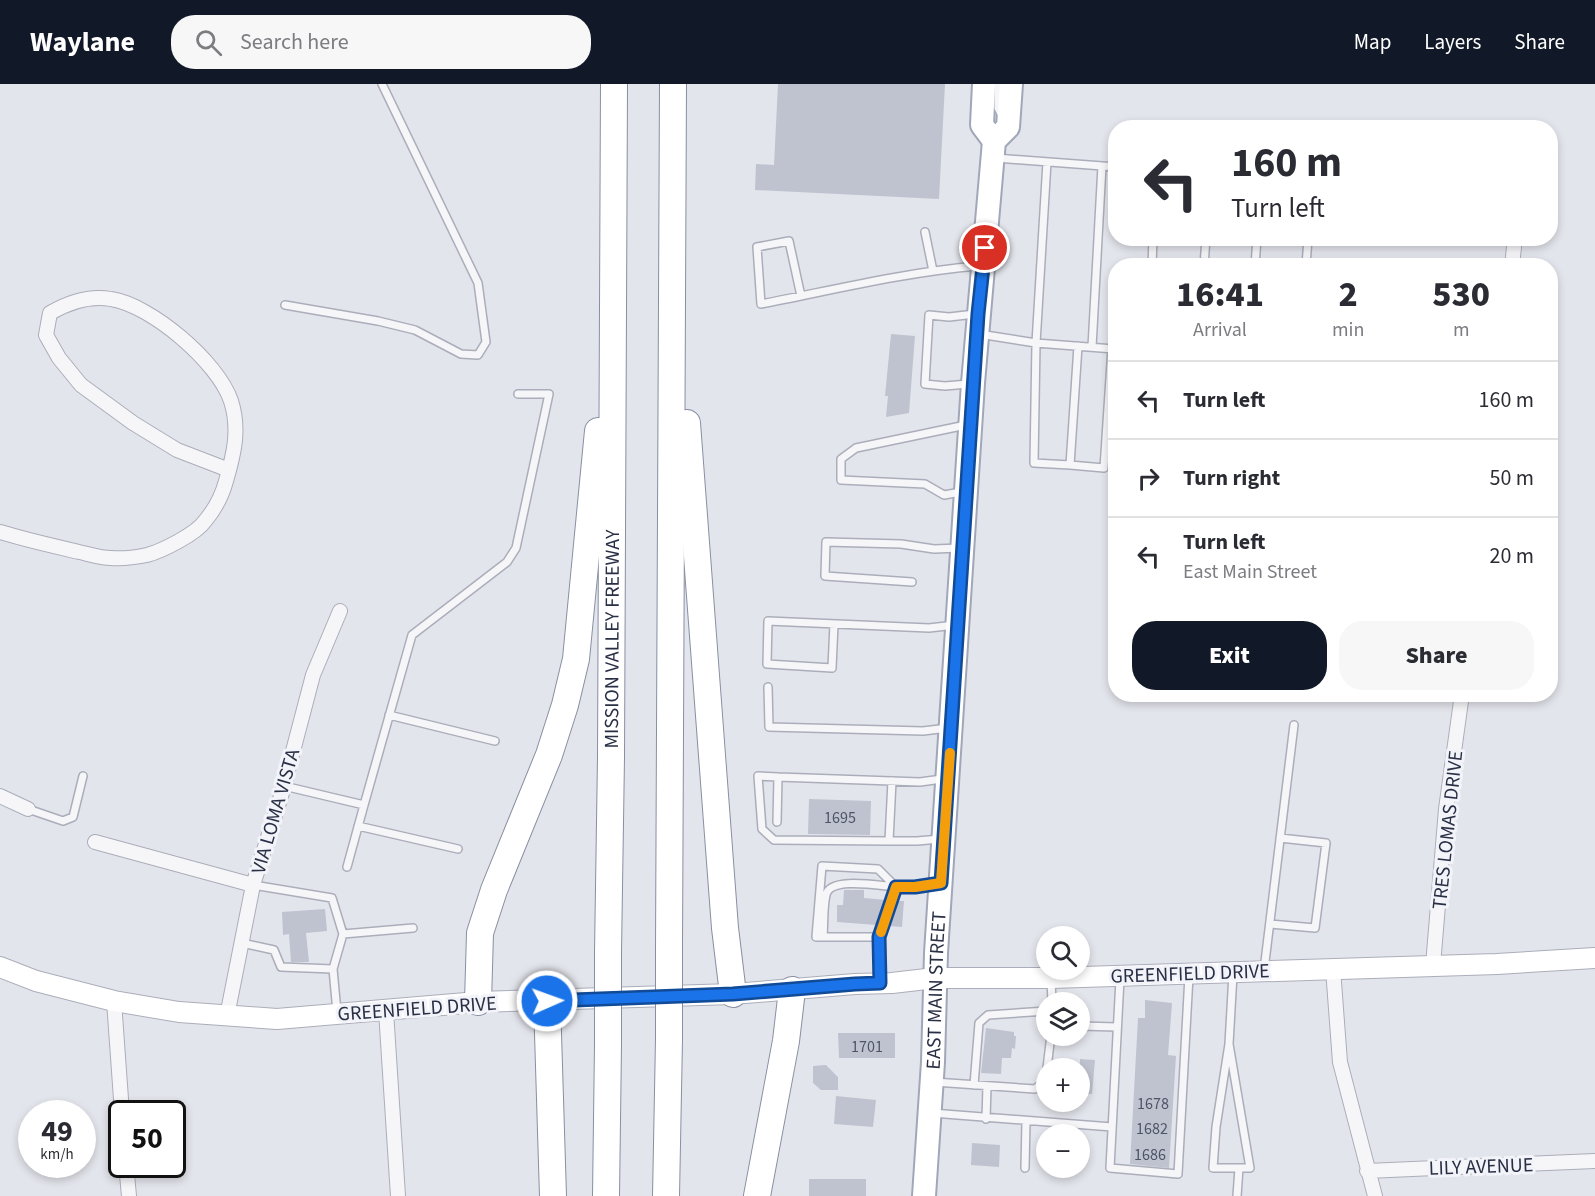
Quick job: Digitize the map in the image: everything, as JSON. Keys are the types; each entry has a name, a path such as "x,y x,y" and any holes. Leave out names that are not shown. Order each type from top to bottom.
{"highway":[{"name":"MISSION VALLEY FREEWAY","path":"606,1196 611,757 614,84"},
{"path":"666,1196 669,1039 673,84"},
{"path":"478,1002 480,933 494,890 549,755 565,705 576,659 598,423 613,218"},
{"path":"673,256 697,542 725,928 733,994"},
{"path":"756,1196 786,1041 792,990"},
{"path":"547,1001 553,1196"}],"main road":[{"name":"EAST MAIN STREET","path":"925,1196 935,978 973,383 993,149 982,125 984,84"},
{"path":"993,149 1008,127 1011,84"},
{"name":"GREENFIELD DRIVE","path":"1090,976 1595,958"},
{"name":"GREENFIELD DRIVE","path":"0,967 36,981 114,1002 179,1012 277,1019 478,1002 733,994 935,978 1036,978"}],"street":[{"path":"1513,258 1514,247"},
{"path":"0,532 26,540 110,558 147,555 177,541 204,523 222,496 234,457 236,436 235,415 231,401 217,375 193,346 140,309 119,300 86,298 61,306 50,313 46,334 59,358 81,385 133,423 177,450 229,470"},
{"name":"VIA LOMA VISTA","path":"227,1016 254,885 284,786 313,675 339,611"},
{"name":"TRES LOMAS DRIVE","path":"1433,965 1446,809 1461,702"},
{"path":"0,796 28,809"},
{"path":"94,843 254,885"},
{"path":"1334,969 1340,1062 1374,1196"},
{"path":"114,1002 121,1100"},
{"path":"386,1011 398,1196"},
{"name":"LILY AVENUE","path":"1367,1171 1595,1161"},
{"path":"127,1178 129,1196"}],"lane":[{"path":"285,305 378,321 415,330 461,354 478,355 486,342 478,283 382,84"},
{"path":"998,84 999,112 1008,122"},
{"path":"993,149 1047,162 1108,166"},
{"path":"1047,162 1036,343 1034,464 1104,468 1108,420"},
{"path":"1092,347 1102,166"},
{"path":"925,232 933,271"},
{"path":"801,296 789,241 758,247 761,304 933,271 984,265"},
{"path":"973,383 945,386 924,384 929,315 949,316 1036,343 1108,348"},
{"path":"1070,465 1078,346"},
{"path":"346,867 412,635 507,562 516,548 549,394 518,394"},
{"path":"967,491 944,495 925,484 841,480 841,459 856,448 971,424"},
{"path":"912,582 825,576 826,542 901,544 934,549 963,548"},
{"path":"834,624 832,668 767,664 768,621 929,628 958,625"},
{"path":"768,687 769,727 923,731 951,728"},
{"path":"390,715 495,741"},
{"path":"1264,970 1293,725"},
{"path":"28,809 68,821 73,817 82,776"},
{"path":"944,838 917,841 774,840 762,829 758,776 920,782 948,778"},
{"path":"777,822 778,777"},
{"path":"889,841 892,781"},
{"path":"284,786 364,805"},
{"path":"358,826 458,849"},
{"path":"1270,924 1315,928 1326,843 1280,838"},
{"path":"879,937 816,937 822,866 878,869 896,887"},
{"path":"823,937 826,893 831,886 841,883 915,887 941,883"},
{"path":"254,885 332,898 344,934 333,969 337,1014"},
{"path":"880,983 879,937 896,887"},
{"path":"344,934 413,928"},
{"path":"242,943 274,950 281,967 333,969"},
{"path":"1229,1044 1250,1168 1213,1168 1216,1127 1229,1044 1233,971"},
{"path":"1120,975 1110,1168 1178,1174 1189,973"},
{"path":"974,1085 979,1023 988,1015 1036,1012"},
{"path":"1090,1027 1117,1028"},
{"path":"932,1081 1036,1088"},
{"path":"986,1119 987,1086"},
{"path":"930,1113 1067,1124"},
{"path":"1025,1168 1026,1121"},
{"path":"1090,1126 1112,1127"},
{"path":"1237,1196 1239,1168"}],"building":[{"path":"778,84 945,84 939,199 755,190 756,164 774,165"},
{"path":"891,334 915,336 909,413 886,417 888,396 885,396"},
{"path":"809,799 871,801 870,835 808,834"},
{"path":"844,890 864,890 864,898 886,900 877,925 837,922 837,905 843,905"},
{"path":"897,901 904,901 902,927 889,926"},
{"path":"325,909 327,931 306,933 309,962 291,962 289,934 283,935 282,912"},
{"path":"1145,1000 1172,1003 1168,1055 1176,1056 1169,1168 1130,1164 1138,1018 1145,1018"},
{"path":"986,1028 1014,1032 1016,1036 1015,1049 1012,1048 1011,1058 1002,1058 1001,1074 981,1073"},
{"path":"838,1033 895,1033 895,1058 839,1058"},
{"path":"1090,1060 1095,1060 1092,1094 1090,1094"},
{"path":"826,1065 838,1077 838,1090 821,1090 813,1083 813,1066"},
{"path":"836,1096 876,1100 873,1127 834,1124"},
{"path":"972,1143 1000,1145 999,1167 971,1165"},
{"path":"809,1179 866,1179 866,1196 809,1196"}],"slow traffic":[{"path":"881,932 896,887 941,883 950,753"}],"route":[{"path":"547,1001 733,994 880,983 879,937 896,887 941,883 978,314 985,248"}]}
